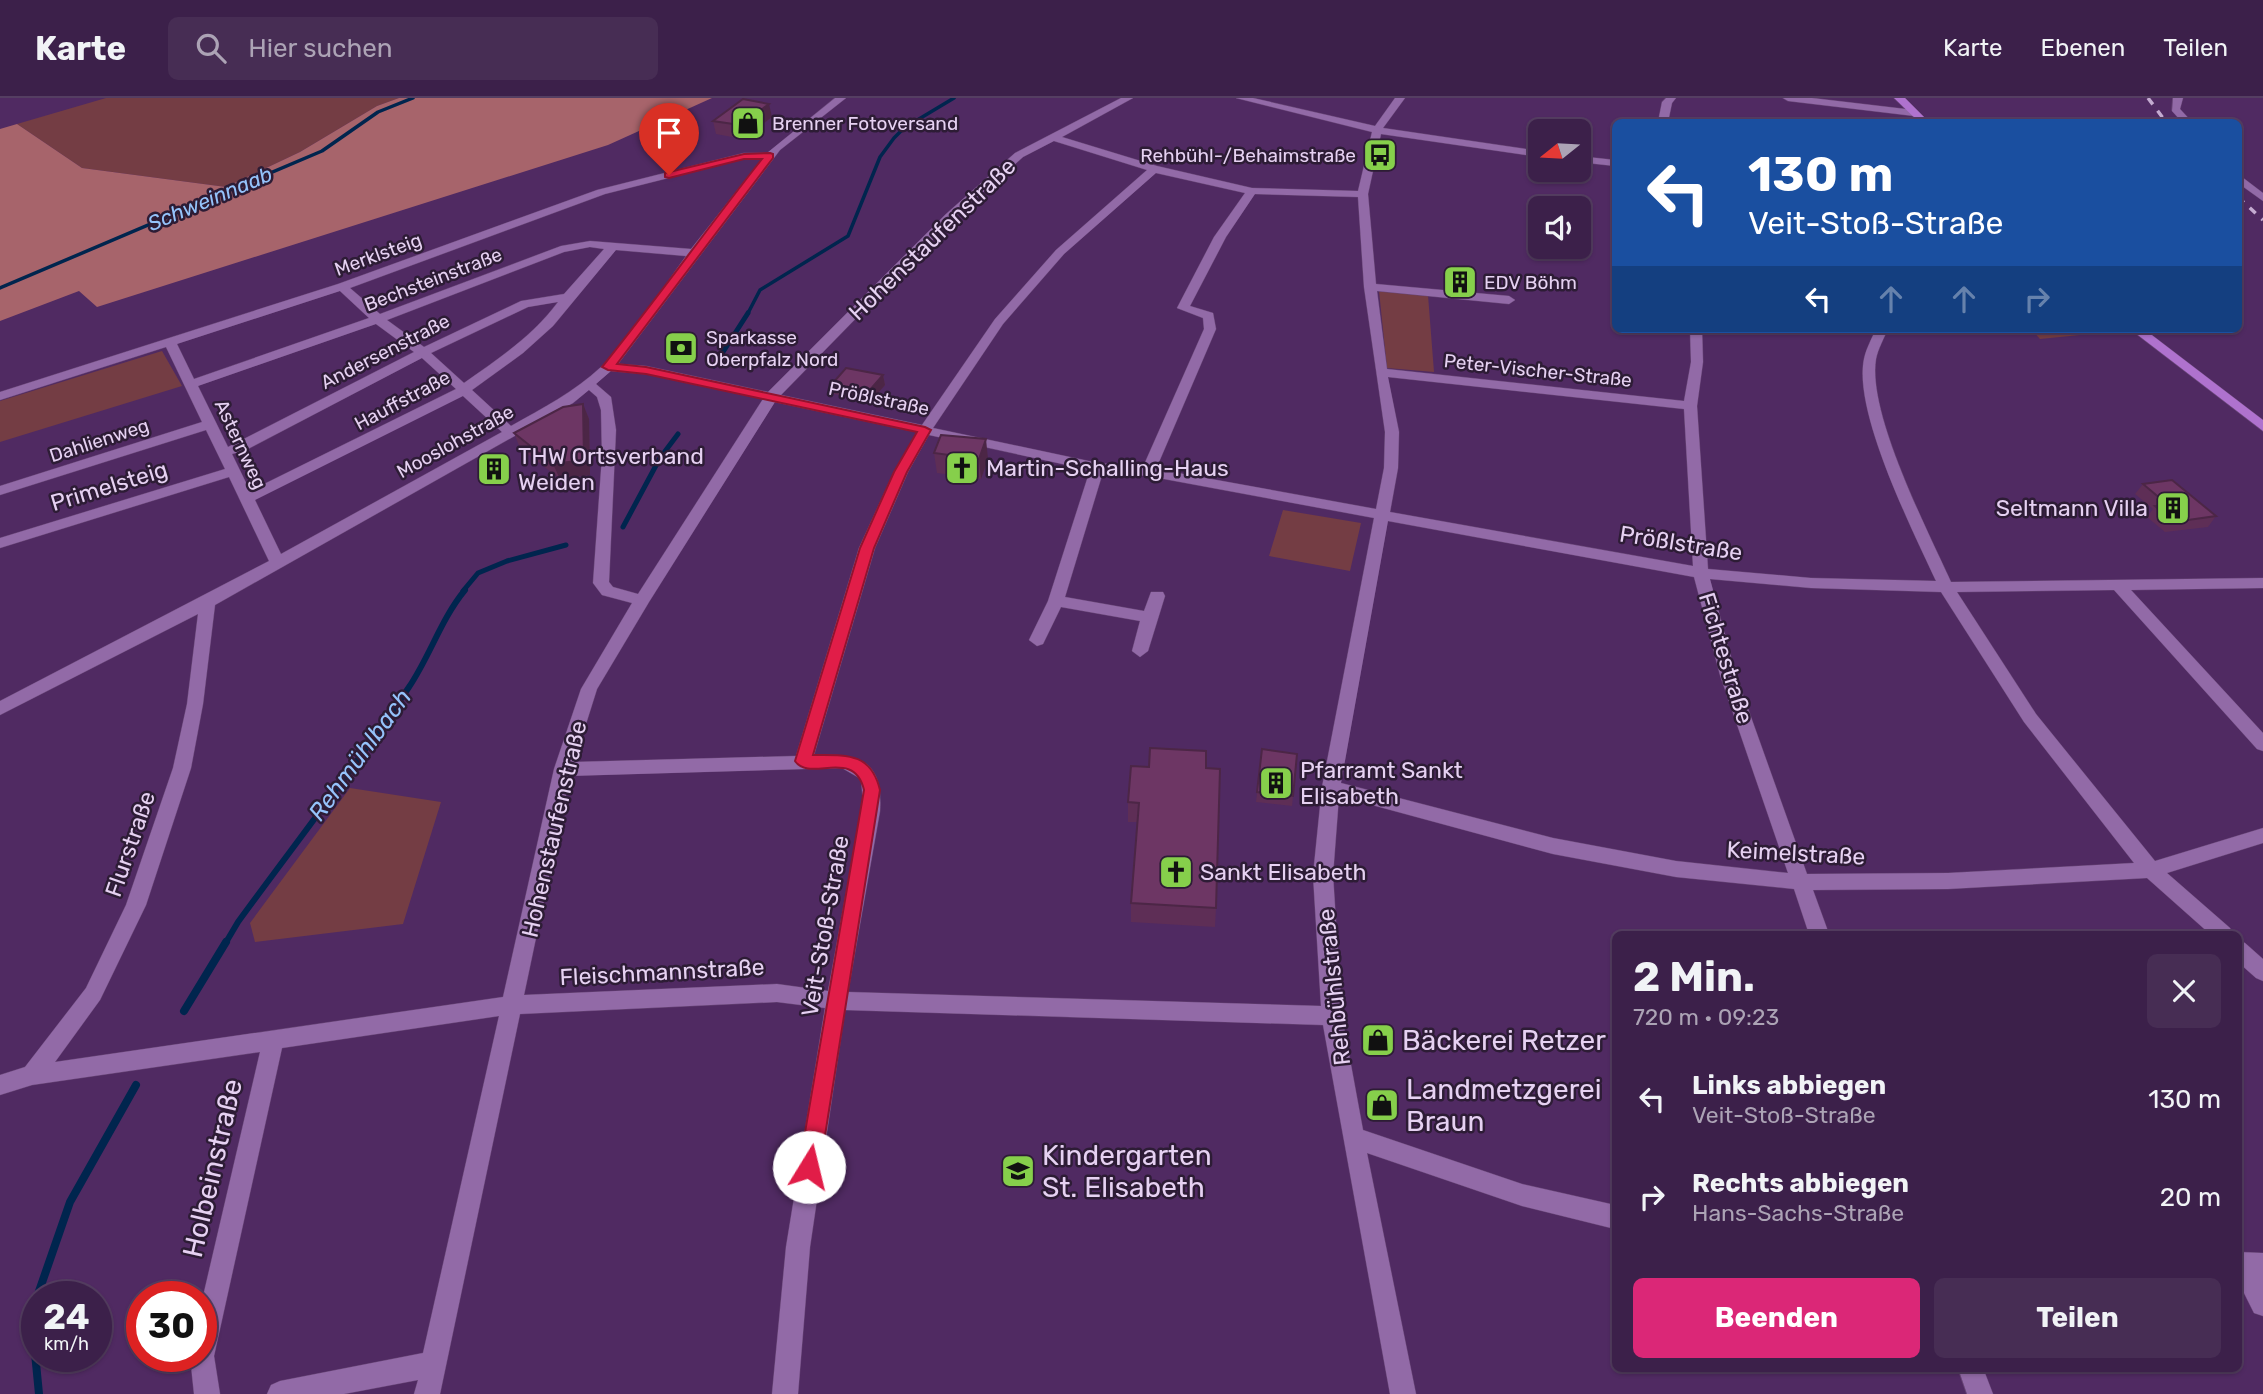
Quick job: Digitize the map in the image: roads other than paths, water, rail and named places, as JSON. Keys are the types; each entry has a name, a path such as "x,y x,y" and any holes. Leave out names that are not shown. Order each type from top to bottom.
{"main road":[{"path":"1899,98 1921,119"},
{"path":"2141,333 2263,427"}],"street":[{"name":"Mooslohstraße","path":"0,709 207,602 568,400 623,351 694,253 776,148 841,98"},
{"name":"Hohenstaufenstraße","path":"426,1394 563,769 589,689 642,600 772,396 950,216 1019,155 1128,98"},
{"path":"1241,98 1377,130 1528,152"},
{"name":"Rehbühlstraße","path":"1400,98 1377,130 1363,194 1370,288 1392,432 1391,468 1331,787 1323,875 1332,1016 1403,1394"},
{"path":"1664,119 1671,98"},
{"path":"1788,98 1829,109 1914,113"},
{"path":"2178,98 2175,109 2184,119"},
{"path":"1052,137 1154,169 1252,191 1363,194"},
{"name":"Merklsteig","path":"0,396 342,287 601,192 744,156 770,156"},
{"path":"1591,160 1612,163"},
{"path":"803,761 867,548 901,472 925,430 999,323 1060,252 1154,169"},
{"path":"2242,180 2263,198"},
{"path":"1148,472 1210,329 1209,316 1183,308 1220,237 1252,191"},
{"name":"Bechsteinstraße","path":"192,384 378,319 561,249 590,244 694,253"},
{"name":"Hauffstraße","path":"246,499 453,397 519,350 549,323 613,246"},
{"path":"342,287 378,319 423,352 510,432"},
{"path":"1370,288 1509,300"},
{"name":"Andersenstraße","path":"224,452 241,447 423,352 525,304 568,297"},
{"name":"Fichtestraße","path":"1696,333 1697,362 1690,407 1701,573 1728,674 1818,931"},
{"path":"1880,333 1870,359 1870,386 1881,430 1897,480 1946,587 2030,718 2151,870 2220,931"},
{"name":"Asternweg","path":"170,343 276,561"},
{"name":"Prößlstraße","path":"608,367 646,370 1098,467 1148,472 1701,573 1811,583 1946,587 2263,583"},
{"name":"Peter-Vischer-Straße","path":"1381,372 1690,407"},
{"path":"587,384 598,388 606,401 609,457 601,583 608,591 642,600"},
{"name":"Dahlienweg","path":"0,491 209,424"},
{"path":"1037,640 1056,601 1098,467"},
{"name":"Primelsteig","path":"0,544 231,472"},
{"path":"2119,586 2263,744"},
{"path":"1140,651 1157,596"},
{"path":"1056,601 1149,617"},
{"name":"Flurstraße","path":"32,1075 93,994 136,905 182,768 195,704 207,602"},
{"name":"Veit-Stoß-Straße","path":"563,769 842,761 857,765 869,776 872,790 809,1167 787,1349 785,1394"},
{"name":"Keimelstraße","path":"1331,787 1553,846 1676,869 1801,882 1948,881 2151,870 2232,847 2263,835"},
{"path":"2242,952 2263,972"},
{"name":"Fleischmannstraße","path":"0,1085 32,1075 513,1005 777,993 837,1001 1332,1016"},
{"name":"Holbeinstraße","path":"207,1394 202,1356 273,1039"},
{"path":"1353,1137 1522,1195 1612,1216"},
{"path":"2248,1264 2263,1304"},
{"path":"280,1394 433,1364"},
{"path":"1972,1372 1980,1394"}],"waterway":[{"name":"Schweinnaab","path":"0,288 322,151 378,112 413,98"},
{"name":"Rehmühlbach","path":"747,315 760,290 848,236 880,157 894,138 904,128 954,98"},
{"name":"Rehmühlbach","path":"714,366 748,313"},
{"name":"Rehmühlbach","path":"623,527 660,458 678,434"},
{"name":"Rehmühlbach","path":"463,591 478,573 507,561 566,545"},
{"name":"Rehmühlbach","path":"225,944 238,922 409,687 449,613 465,590"},
{"name":"Rehmühlbach","path":"184,1011 226,942"},
{"name":"Rehmühlbach","path":"39,1394 31,1312 70,1202 136,1085"}],"railway":[{"path":"2148,98 2164,119"},
{"path":"2242,201 2263,220"}],"place":[{"name":"Brenner Fotoversand","path":"748,123"},
{"name":"Rehbühl-/Behaimstraße","path":"1380,155"},
{"name":"EDV Böhm","path":"1460,282"},
{"name":"Sparkasse Oberpfalz Nord","path":"681,348"},
{"name":"Martin-Schalling-Haus","path":"962,468"},
{"name":"THW Ortsverband Weiden","path":"494,469"},
{"name":"Seltmann Villa","path":"2173,508"},
{"name":"Pfarramt Sankt Elisabeth","path":"1276,783"},
{"name":"Sankt Elisabeth","path":"1176,872"},
{"name":"Bäckerei Retzer","path":"1378,1040"},
{"name":"Landmetzgerei Braun","path":"1382,1105"},
{"name":"Kindergarten St. Elisabeth","path":"1018,1171"}]}
